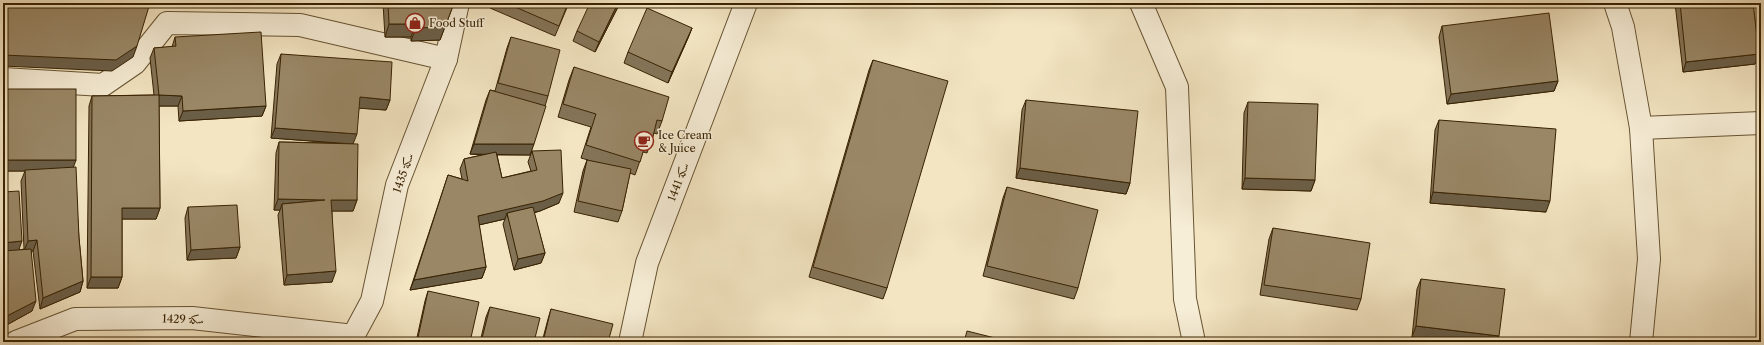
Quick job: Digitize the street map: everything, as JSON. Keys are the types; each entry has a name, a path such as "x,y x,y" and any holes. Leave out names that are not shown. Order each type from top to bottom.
{"street":[{"name":"سكة 1435","path":"352,339 372,301 397,185 446,59 458,3"},
{"name":"سكة 1441","path":"630,342 647,263 746,3"},
{"path":"1141,3 1177,87 1185,299 1194,342"},
{"path":"1615,3 1623,27 1642,128 1649,259 1642,342"},
{"path":"3,79 103,85 135,63 167,23 300,25 446,59"},
{"path":"1642,128 1761,123"},
{"name":"سكة 1429","path":"16,342 75,318 192,318 352,339"}],"building":[{"path":"3,3 53,3 53,5 66,3 150,3 137,46 116,60 3,55"},
{"name":"Food Stuff","path":"388,3 454,3 445,27 416,28 416,24 389,24"},
{"path":"506,3 568,3 559,26"},
{"path":"590,3 618,3 599,42 577,31"},
{"path":"1680,3 1753,3 1759,54 1686,62"},
{"path":"647,8 692,28 672,72 628,52"},
{"path":"1549,13 1558,81 1451,94 1442,26"},
{"path":"261,32 266,106 183,111 182,96 159,95 154,48 176,46 175,37"},
{"path":"511,37 560,50 548,96 498,83"},
{"path":"281,54 392,62 390,100 360,97 357,134 275,128"},
{"path":"873,60 948,81 887,288 813,267"},
{"path":"574,67 669,97 662,121 657,120 652,140 647,139 640,162 586,145 596,114 563,104"},
{"path":"3,89 76,89 76,160 3,160"},
{"path":"490,90 546,106 534,144 474,144"},
{"path":"159,95 160,208 122,208 122,277 91,277 92,96"},
{"path":"1026,100 1138,111 1130,183 1020,168"},
{"path":"1248,102 1318,104 1315,180 1245,178"},
{"path":"1439,120 1556,129 1550,201 1433,192"},
{"path":"279,142 358,144 357,200 331,200 336,271 287,275 282,204 325,200 278,199"},
{"path":"561,150 563,193 543,201 478,216 486,267 414,280 448,175 468,181 464,159 496,152 502,178 537,170 532,151"},
{"path":"587,160 631,169 622,211 578,201"},
{"path":"76,167 79,238 83,281 43,298 37,240 28,241 25,170"},
{"path":"1007,187 1098,210 1078,288 987,266"},
{"path":"19,191 22,241 3,243 3,192"},
{"path":"237,205 240,247 191,250 188,207"},
{"path":"533,207 545,253 518,259 507,213"},
{"path":"1273,228 1370,243 1361,299 1264,285"},
{"path":"31,249 36,301 3,318 3,251"},
{"path":"1421,279 1505,289 1499,336 1416,326"},
{"path":"428,291 479,302 470,342 417,342"},
{"path":"490,307 540,318 534,342 481,342"},
{"path":"551,309 613,324 608,342 543,342"},
{"path":"967,331 1011,342 964,342"},
{"path":"173,339 186,342 172,342"}],"place":[{"name":"Food Stuff","path":"415,23"},
{"name":"Ice Cream & Juice","path":"644,141"}]}
